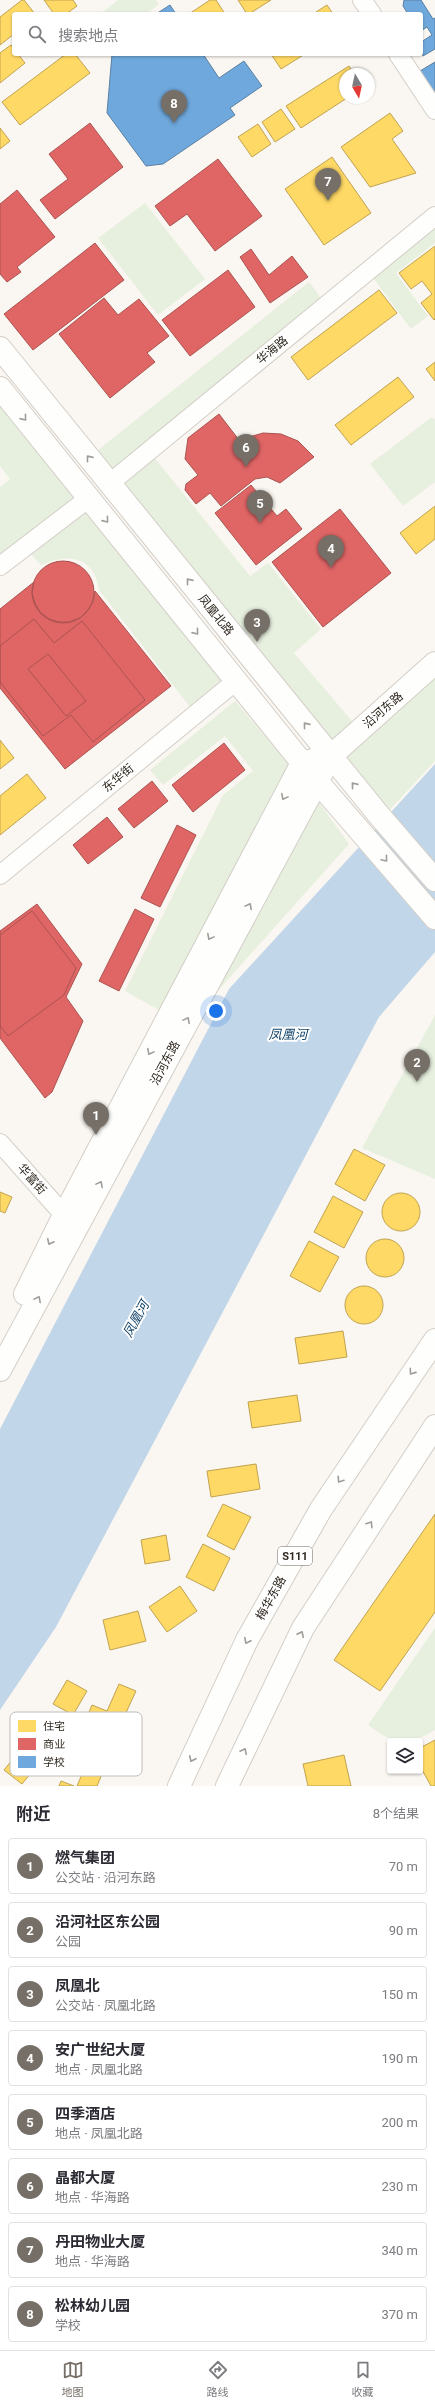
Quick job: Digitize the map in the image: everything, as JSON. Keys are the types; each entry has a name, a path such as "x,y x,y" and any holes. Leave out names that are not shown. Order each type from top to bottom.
{"main road":[{"name":"凤凰北路","path":"0,348 330,756 435,880"},
{"path":"0,388 302,763 435,918"},
{"name":"沿河东路","path":"0,1370 330,756 435,664"},
{"name":"沿河东路","path":"0,1344 64,1215 302,763 330,756"},
{"name":"梅华东路","path":"179,1786 248,1640 321,1509 435,1340"},
{"path":"227,1786 303,1628 435,1426"}],"street":[{"path":"362,0 371,12"},
{"path":"399,56 435,110"},
{"name":"华海路","path":"110,483 435,216"},
{"path":"0,566 89,498"},
{"name":"东华街","path":"0,875 236,681"},
{"name":"华富街","path":"0,1143 64,1215"}],"green space":[{"path":"118,0 156,0 159,4 149,12 103,12"},
{"path":"145,203 205,279 158,315 98,238"},
{"path":"435,223 435,243 396,273 428,316 411,329 371,275"},
{"path":"309,282 324,302 110,477 93,454"},
{"path":"0,398 81,498 0,560 0,487 10,479 0,466"},
{"path":"432,417 435,420 435,482 403,506 370,464"},
{"path":"153,456 250,576 268,563 321,629 294,653 357,727 330,749 115,485"},
{"path":"85,512 222,680 190,707 99,590 92,570 86,564 78,560 61,559 41,565 31,554"},
{"path":"435,677 435,761 384,816 335,756"},
{"path":"235,701 298,776 161,1011 125,991 223,795 253,771 225,736 163,785 150,770"},
{"path":"310,790 349,844 215,994"},
{"path":"435,1015 435,1179 362,1148"},
{"path":"435,1628 435,1730 420,1738 388,1738 368,1725"}],"water":[{"name":"凤凰河","path":"435,764 435,952 379,1017 56,1627 0,1710 0,1429 229,989"}],"building: 住宅":[{"path":"22,0 24,0 33,12 12,12 12,36 0,45 0,17"},
{"path":"44,0 73,0 77,6 69,12 53,12"},
{"path":"210,0 216,0 224,12 192,12"},
{"path":"238,0 271,0 252,12 246,12"},
{"path":"327,5 332,12 316,12"},
{"path":"11,45 12,56 20,56 25,63 0,83 0,53"},
{"path":"63,56 77,56 90,73 20,125 2,102"},
{"path":"272,56 302,56 281,69"},
{"path":"339,72 339,103 301,128 286,106"},
{"path":"281,109 295,129 275,142 262,122"},
{"path":"390,113 403,131 392,139 416,173 370,187 341,147"},
{"path":"258,124 271,144 252,157 238,137"},
{"path":"0,128 10,141 0,149"},
{"path":"332,157 371,213 324,245 285,189"},
{"path":"435,246 434,320 421,303 432,294 422,281 411,289 399,273"},
{"path":"379,290 397,313 308,380 291,357"},
{"path":"435,362 435,381 426,369"},
{"path":"398,377 414,397 351,445 335,425"},
{"path":"435,506 435,539 416,554 400,533"},
{"path":"0,740 14,758 0,769"},
{"path":"27,774 46,798 0,835 0,796"},
{"path":"354,1149 385,1165 365,1201 335,1184"},
{"path":"0,1192 12,1197 5,1213 0,1211"},
{"path":"397,1193 405,1193 415,1198 419,1205 419,1219 415,1226 405,1231 397,1231 387,1226 385,1223 382,1216 382,1208 387,1198 390,1196"},
{"path":"333,1196 363,1212 344,1248 314,1232"},
{"path":"381,1239 389,1239 399,1244 403,1251 403,1265 399,1272 389,1277 381,1277 371,1272 369,1269 366,1262 366,1254 371,1244 374,1242"},
{"path":"309,1241 339,1257 320,1292 290,1276"},
{"path":"360,1286 368,1286 378,1291 382,1298 382,1312 378,1319 368,1324 360,1324 350,1319 348,1316 345,1309 345,1301 350,1291 353,1289"},
{"path":"343,1331 347,1357 299,1364 295,1338"},
{"path":"297,1395 301,1421 252,1428 248,1402"},
{"path":"256,1464 260,1489 211,1497 207,1471"},
{"path":"223,1504 251,1517 234,1550 207,1536"},
{"path":"435,1514 435,1612 380,1691 334,1660"},
{"path":"166,1535 170,1560 145,1564 141,1540"},
{"path":"203,1544 230,1558 214,1591 186,1577"},
{"path":"180,1586 197,1611 167,1632 149,1607"},
{"path":"138,1611 146,1641 110,1650 103,1620"},
{"path":"67,1680 87,1691 75,1712 68,1712 53,1704"},
{"path":"119,1684 136,1691 126,1712 89,1712 92,1705 107,1711"},
{"path":"435,1740 435,1786 431,1786 423,1771 423,1746"},
{"path":"344,1755 351,1786 308,1786 303,1764"},
{"path":"10,1763 10,1775 4,1770"},
{"path":"12,1776 29,1776 22,1784"},
{"path":"81,1776 101,1776 97,1786 77,1786"},
{"path":"61,1781 74,1786 59,1786"}],"building: 商业":[{"path":"90,123 123,167 55,219 40,200 68,179 49,154"},
{"path":"218,159 262,216 215,251 187,214 170,226 155,206"},
{"path":"17,190 55,237 17,267 21,272 7,282 0,274 0,204"},
{"path":"95,243 124,280 33,350 4,314"},
{"path":"251,249 269,275 292,256 308,277 270,303 240,257"},
{"path":"228,270 255,307 190,356 162,320"},
{"path":"104,298 118,315 139,299 169,336 147,353 155,362 110,398 59,334"},
{"path":"219,414 239,440 263,433 281,434 298,441 314,457 280,483 267,477 255,479 221,506 210,493 196,504 185,490 186,484 198,475 185,459 188,438"},
{"path":"251,485 277,516 286,509 302,529 256,565 215,513"},
{"path":"340,509 391,573 323,627 272,562"},
{"path":"63,561 80,566 85,570 89,575 94,592 89,609 85,614 80,618 63,623 46,618 41,614 37,609 32,592 37,575 41,570 46,566"},
{"path":"34,582 32,593 40,612 49,619 59,622 69,622 80,618 93,602 95,591 171,686 65,769 0,688 0,609"},
{"path":"34,619 54,643 82,621 145,700 93,742 71,715 43,736 0,682 0,646"},
{"path":"48,654 86,701 66,716 28,669"},
{"path":"224,743 245,770 193,812 172,785"},
{"path":"152,781 168,801 134,828 118,809"},
{"path":"107,817 123,837 88,864 73,845"},
{"path":"177,825 196,835 160,907 141,898"},
{"path":"37,904 82,964 66,997 83,1021 52,1092 45,1098 0,1038 0,931"},
{"path":"135,909 154,919 119,991 99,981"},
{"path":"32,911 76,968 64,995 8,1036 0,1026 0,935"}],"building: 学校":[{"path":"404,0 421,0 433,19 435,18 435,49 423,56 423,41 432,35 427,27 423,30 423,12 407,12 403,6"},
{"path":"170,5 175,12 159,12"},
{"path":"112,56 204,56 219,78 244,61 262,86 230,108 235,115 163,164 146,166 107,113"},
{"path":"435,62 435,94 420,71"}],"place":[{"name":"松林幼儿园","path":"174,123"},
{"name":"丹田物业大厦","path":"328,201"},
{"name":"晶都大厦","path":"246,467"},
{"name":"四季酒店","path":"260,523"},
{"name":"安广世纪大厦","path":"331,568"},
{"name":"凤凰北","path":"257,642"},
{"name":"沿河社区东公园","path":"417,1082"},
{"name":"燃气集团","path":"96,1135"}]}
